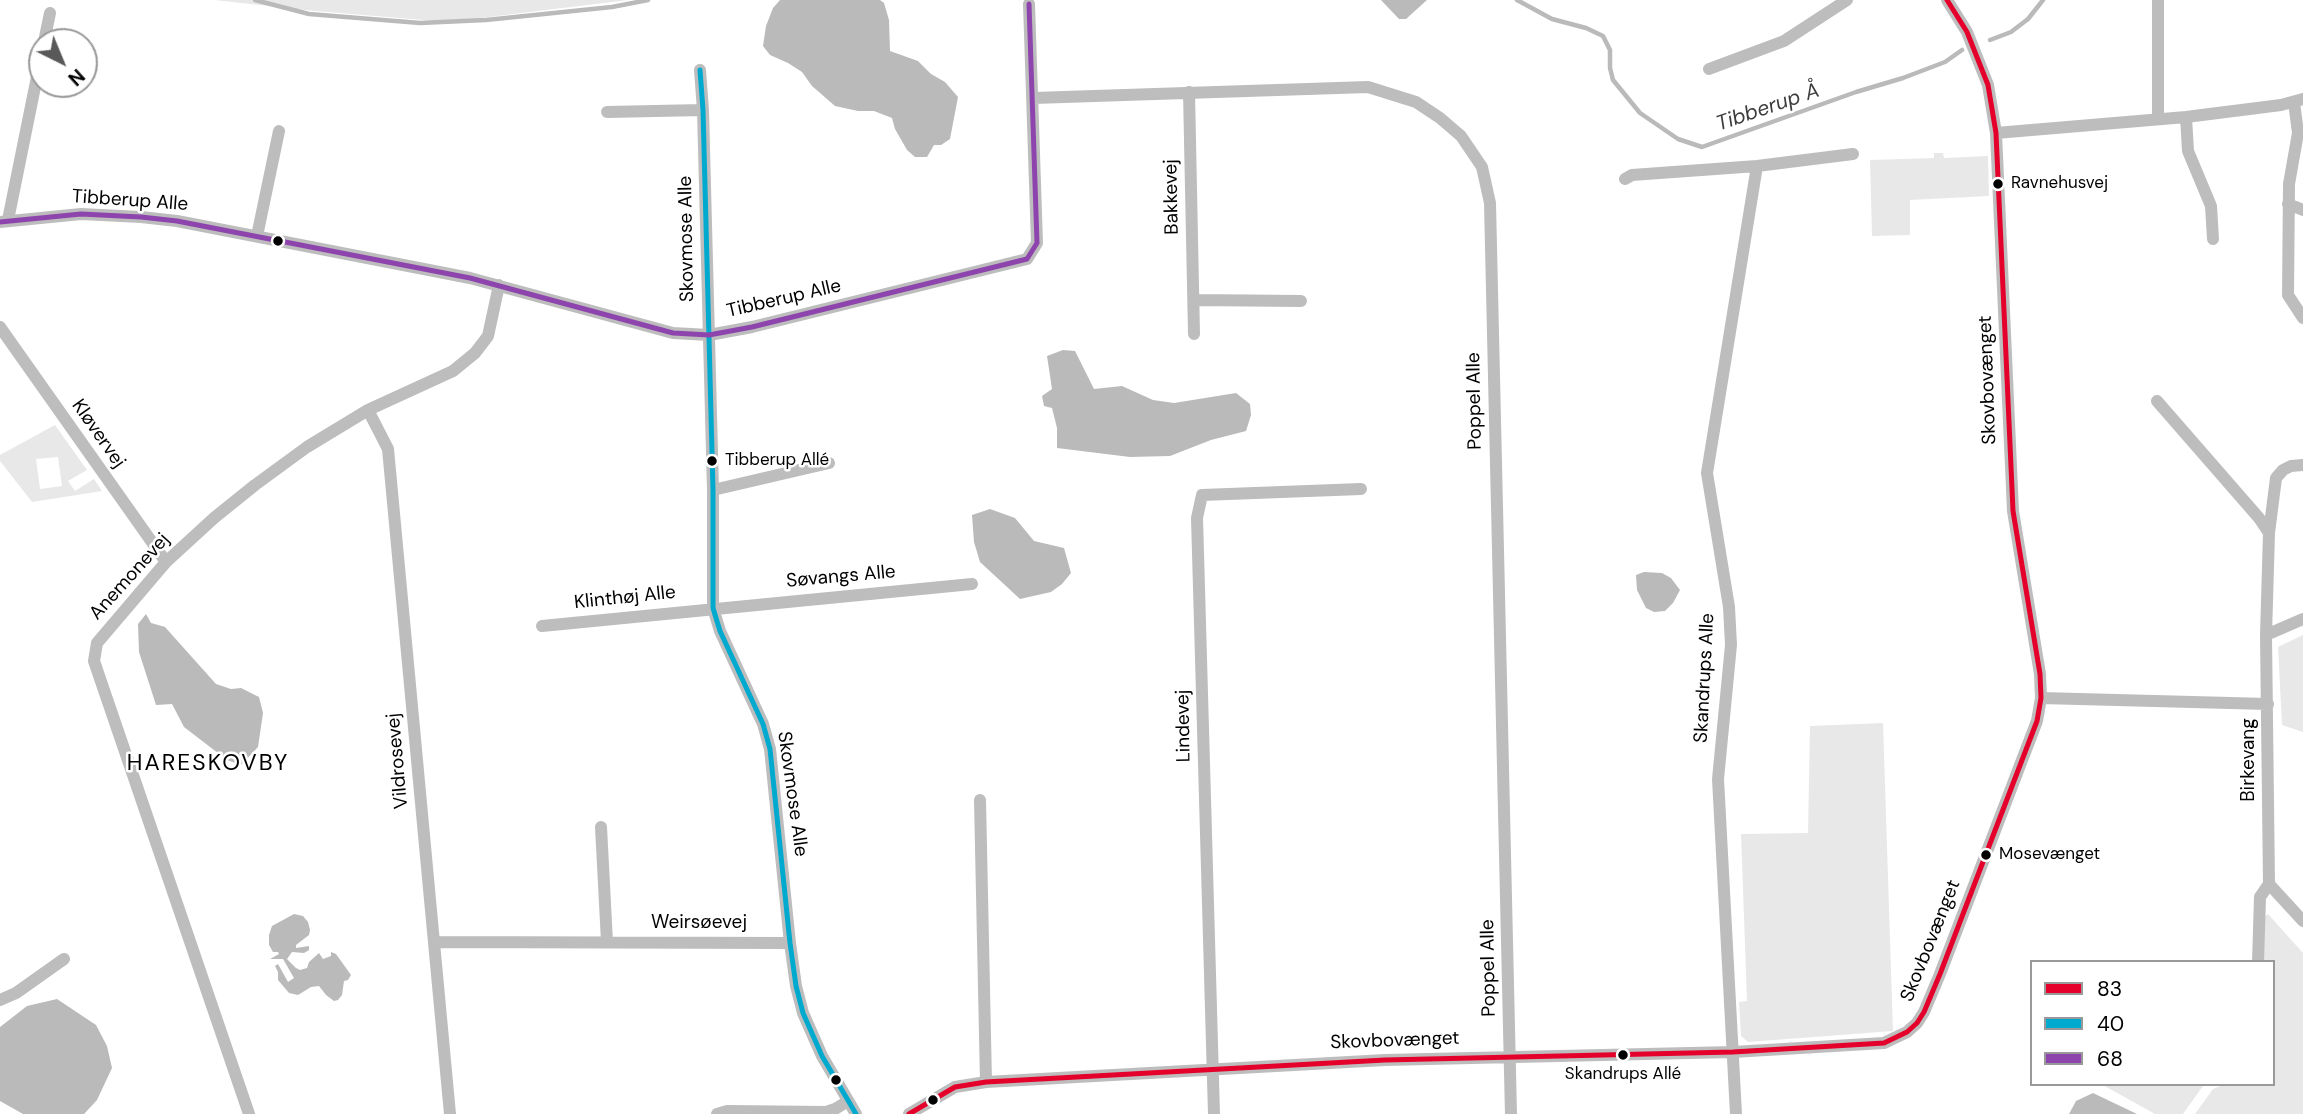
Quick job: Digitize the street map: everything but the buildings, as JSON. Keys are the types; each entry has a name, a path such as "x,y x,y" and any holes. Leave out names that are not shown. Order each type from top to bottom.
{"street":[{"path":"1709,69 1784,41 1847,0"},
{"name":"Skovbovænget","path":"909,1114 955,1087 986,1082 1385,1060 1733,1052 1884,1042 1896,1038 1917,1023 1940,974 2037,721 2041,698 2040,674 2013,511 1996,133 1988,85 1967,32 1947,0"},
{"path":"2158,0 2158,119"},
{"name":"Tibberup Alle","path":"4,221 81,214 141,217 196,224 499,285 673,333 709,335 773,322 1027,258 1037,243 1029,4"},
{"path":"47,28 50,13"},
{"name":"Skovmose Alle","path":"700,70 713,490 713,608 720,631 763,724 770,749 790,943 803,1013 822,1056 856,1114"},
{"name":"Poppel Alle","path":"1034,98 1368,87 1416,102 1440,118 1461,136 1482,167 1490,203 1511,1114"},
{"name":"Bakkevej","path":"1189,92 1194,334"},
{"path":"4,221 32,98"},
{"path":"1996,133 2186,117 2299,101 2301,134 2288,184 2288,295 2303,318"},
{"path":"607,112 703,110"},
{"path":"2186,117 2188,151 2211,206 2213,239"},
{"path":"257,236 279,131"},
{"path":"1625,179 1632,175 1757,166 1853,154"},
{"name":"Skandrups Alle","path":"1736,1114 1718,779 1731,645 1730,607 1707,473 1757,166"},
{"path":"2288,204 2303,210"},
{"name":"Anemonevej","path":"249,1114 93,661 97,643 166,562 214,518 281,465 368,410 453,370 475,353 488,336 499,285"},
{"path":"1194,300 1301,302"},
{"name":"Kløvervej","path":"0,327 166,562"},
{"path":"2157,401 2259,518 2269,534"},
{"name":"Vildrosevej","path":"368,410 388,449 450,1114"},
{"path":"713,490 829,463"},
{"name":"Birkevang","path":"2258,960 2260,897 2269,884 2266,635 2269,534 2276,478 2291,466 2303,465"},
{"name":"Lindevej","path":"1213,1114 1198,518 1202,495 1361,489"},
{"name":"Søvangs Alle","path":"713,608 972,584"},
{"name":"Klinthøj Alle","path":"542,626 713,608"},
{"path":"2266,635 2303,618"},
{"path":"2041,698 2268,704"},
{"path":"980,800 986,1082"},
{"path":"601,828 607,942"},
{"path":"2269,884 2303,921"},
{"name":"Weirsøevej","path":"434,942 790,943"},
{"path":"0,1000 16,993 64,959"},
{"path":"717,1114 727,1111 826,1112 848,1101"}],"shaded area":[{"path":"214,0 628,0 448,22"},
{"path":"780,0 880,0 884,3 889,20 890,51 918,61 931,74 945,82 958,97 950,139 941,145 934,145 927,157 915,157 907,150 892,118 874,111 835,106 812,86 802,72 770,55 763,46 766,26 773,8"},
{"path":"1381,0 1427,0 1406,19 1399,19"},
{"path":"1934,153 1943,153 1944,158 1988,156 1989,196 1910,200 1910,235 1872,236 1870,160 1934,158"},
{"path":"1063,350 1075,351 1094,389 1122,386 1153,400 1174,403 1236,393 1250,404 1251,415 1246,431 1211,440 1170,456 1130,457 1057,448 1057,428 1052,408 1044,406 1042,396 1052,389 1047,356"},
{"path":"55,425 87,470 68,481 75,491 94,479 102,491 32,502 0,461 0,455","holes":["58,457 62,486 40,489 36,459"]},
{"path":"990,509 1015,518 1034,541 1064,548 1071,573 1062,584 1051,592 1020,599 980,562 974,542 972,515"},
{"path":"1644,572 1662,573 1671,578 1680,590 1665,611 1654,612 1646,608 1637,590 1636,575"},
{"path":"146,614 151,623 165,627 216,684 231,689 241,688 259,697 263,713 258,747 241,765 227,760 184,727 172,704 156,705 139,652 138,624"},
{"path":"2303,635 2303,732 2282,725 2278,647"},
{"path":"1883,723 1893,1031 1748,1042 1741,1036 1739,1002 1747,1001 1741,834 1808,833 1810,726"},
{"path":"294,914 303,916 310,930 309,935 296,945 296,948 309,946 309,950 304,953 292,952 287,959 300,970 307,968 309,962 319,953 323,959 331,956 331,952 336,954 351,975 344,981 342,995 338,1000 334,1001 319,986 311,987 298,995 289,993 278,980 275,966 278,964 288,982 294,978 283,959 270,959 279,954 273,952 269,945 269,935 272,926"},
{"path":"2268,914 2303,953 2303,1114 2195,1114 2213,1089 2220,1086 2275,1086 2275,960 2264,960 2264,917"},
{"path":"57,999 96,1025 107,1046 112,1068 97,1100 84,1114 23,1114 0,1101 0,1027 27,1006"},
{"path":"2105,1086 2203,1086 2183,1114 2155,1114"},
{"path":"2093,1093 2137,1114 2069,1114 2076,1101"}],"waterway":[{"name":"Tibberup Å","path":"255,0 309,14 420,23 486,20 612,7 648,0"},
{"name":"Tibberup Å","path":"1517,0 1552,19 1586,28 1603,36 1610,50 1613,80 1640,113 1678,139 1702,147 1903,78 1945,62 1962,50"},
{"name":"Tibberup Å","path":"1990,40 2011,32 2028,19 2043,0"}],"transit line":[{"name":"83","path":"909,1114 955,1087 986,1082 1385,1060 1733,1052 1884,1043 1907,1032 1917,1023 1940,974 2037,721 2041,698 2040,674 2013,511 1996,133 1988,85 1967,32 1947,0"},
{"name":"68","path":"0,222 81,214 177,221 470,278 673,333 709,335 752,327 1027,259 1037,243 1029,4"},
{"name":"40","path":"700,70 713,490 713,608 720,631 763,724 770,749 790,943 803,1013 822,1056 856,1114"}],"place":[{"name":"Ravnehusvej","path":"1998,184"},
{"name":"Tibberup Allé","path":"712,461"},
{"name":"Mosevænget","path":"1986,855"},
{"name":"Skandrups Allé","path":"1623,1055"}],"district":[{"name":"HARESKOVBY","path":"208,764"}]}
